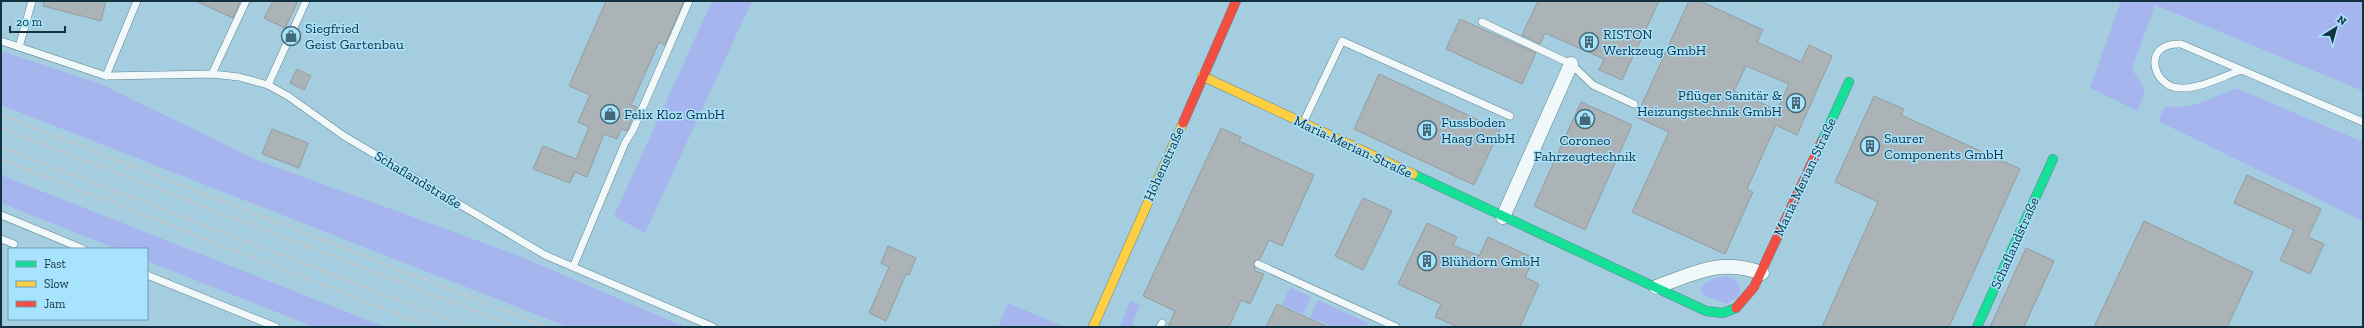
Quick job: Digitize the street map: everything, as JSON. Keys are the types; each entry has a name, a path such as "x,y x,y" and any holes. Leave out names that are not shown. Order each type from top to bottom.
{"street":[{"name":"Höhenstraße","path":"1095,325 1202,76 1236,1"},
{"path":"1503,217 1571,64"},
{"name":"Maria-Merian-Straße","path":"1202,76 1706,311 1723,315 1735,310 1744,303 1762,273 1849,82"},
{"name":"Schaflandstraße","path":"1978,327 2053,159"},
{"path":"1656,287 1720,266 1746,268 1762,273"}],"lane":[{"path":"19,47 32,1"},
{"path":"106,76 137,1"},
{"path":"212,74 246,1"},
{"path":"268,85 306,1"},
{"path":"573,267 625,143 634,130 689,1"},
{"path":"1482,22 1571,64 1593,85 1634,104"},
{"name":"Schaflandstraße","path":"1,41 106,76 212,74 239,77 268,85 288,96 344,136 545,254 714,327"},
{"path":"1303,124 1342,41 1510,116"},
{"path":"2242,70 2200,84 2178,88 2168,84 2160,76 2154,59 2157,52 2163,46 2171,43 2181,44 2242,70 2363,122"},
{"path":"1,215 81,248"},
{"path":"1,239 14,244"},
{"path":"1258,264 1396,327"},
{"path":"148,275 276,327"}],"path":[{"path":"971,1 1084,50 1118,72 1189,107"},
{"path":"1742,1 2363,319"},
{"path":"2053,159 2118,1"}],"shaded area":[{"path":"712,1 752,1 645,233 614,216"},
{"path":"2121,1 2363,1 2363,91 2155,5 2132,69 2145,90 2138,111 2090,88"},
{"path":"1,51 101,84 257,160 517,255 685,327 568,327 1,105"},
{"path":"2236,88 2363,142 2363,221 2158,121 2165,106 2183,107 2192,105"},
{"path":"1,175 385,327 314,327 148,261 148,248 114,248 1,203"},
{"path":"1727,276 1734,279 1738,283 1740,289 1739,296 1726,304 1702,294 1701,288 1704,284 1715,278"},
{"path":"1290,287 1311,297 1303,314 1282,305"},
{"path":"1318,300 1368,323 1366,327 1333,327 1310,317"},
{"path":"1130,301 1140,305 1131,327 1120,327"},
{"path":"1008,303 1060,325 1060,327 998,327"}],"building":[{"path":"44,1 106,1 101,21 43,6"},
{"path":"196,1 240,1 233,18"},
{"path":"273,1 298,1 285,28 264,18"},
{"path":"606,1 684,1 665,45 659,42 631,105 637,107 627,131 621,129 617,139 604,134 587,177 575,172 570,183 533,169 543,146 576,159 589,127 578,122 590,95 569,86"},
{"name":"RISTON Werkzeug GmbH","path":"1538,1 1659,1 1622,80 1599,70 1604,59 1545,33 1540,44 1522,35"},
{"path":"1689,1 1700,1 1763,30 1757,42 1801,62 1809,45 1832,56 1797,135 1776,125 1747,189 1753,192 1725,254 1632,212 1669,132 1636,117","holes":["1746,66 1789,84 1777,110 1734,91"]},
{"path":"1460,19 1536,53 1522,84 1446,49"},
{"path":"297,69 311,76 304,90 290,83"},
{"name":"Fussboden Haag GmbH","path":"1379,74 1500,130 1474,185 1354,129"},
{"path":"1874,96 1904,109 1901,115 2020,169 1949,327 1822,327 1878,202 1835,182"},
{"path":"1581,102 1632,125 1585,230 1534,206"},
{"path":"1221,128 1241,137 1239,141 1314,175 1282,246 1269,240 1260,259 1254,262 1255,271 1264,274 1250,304 1241,300 1229,327 1168,327 1175,311 1143,296"},
{"path":"272,129 308,143 299,168 262,154"},
{"path":"2247,175 2321,209 2308,237 2324,244 2310,274 2280,260 2294,230 2234,203"},
{"path":"1363,198 1392,211 1363,270 1335,256"},
{"path":"2144,221 2253,272 2227,327 2094,327"},
{"path":"1427,223 1457,237 1453,245 1479,256 1488,237 1534,258 1525,277 1539,284 1520,327 1458,327 1435,317 1441,304 1398,284"},
{"path":"888,246 916,258 909,275 906,274 886,321 869,313 889,267 881,263"},
{"path":"2026,248 2054,261 2024,327 1990,327"},
{"path":"1277,304 1328,327 1266,327"}],"railway":[{"path":"1,115 547,327"},
{"path":"1,128 517,327"},
{"path":"1,147 469,327"},
{"path":"1,159 431,327"}],"traffic: fast":[{"path":"1822,141 1849,82"},
{"path":"1977,327 2053,159"},
{"path":"1413,174 1706,311 1723,313 1736,308"}],"traffic: slow":[{"path":"1202,76 1413,174"},
{"path":"1093,327 1183,123"}],"traffic: jam":[{"path":"1183,123 1236,1"},
{"path":"1736,308 1754,287 1822,141"}],"place":[{"name":"Siegfried Geist Gartenbau","path":"291,36"},
{"name":"RISTON Werkzeug GmbH","path":"1589,42"},
{"name":"Pflüger Sanitär & Heizungstechnik GmbH","path":"1796,103"},
{"name":"Felix Kloz GmbH","path":"610,114"},
{"name":"Coroneo Fahrzeugtechnik","path":"1585,119"},
{"name":"Fussboden Haag GmbH","path":"1427,130"},
{"name":"Saurer Components GmbH","path":"1870,146"},
{"name":"Blühdorn GmbH","path":"1427,261"}]}
